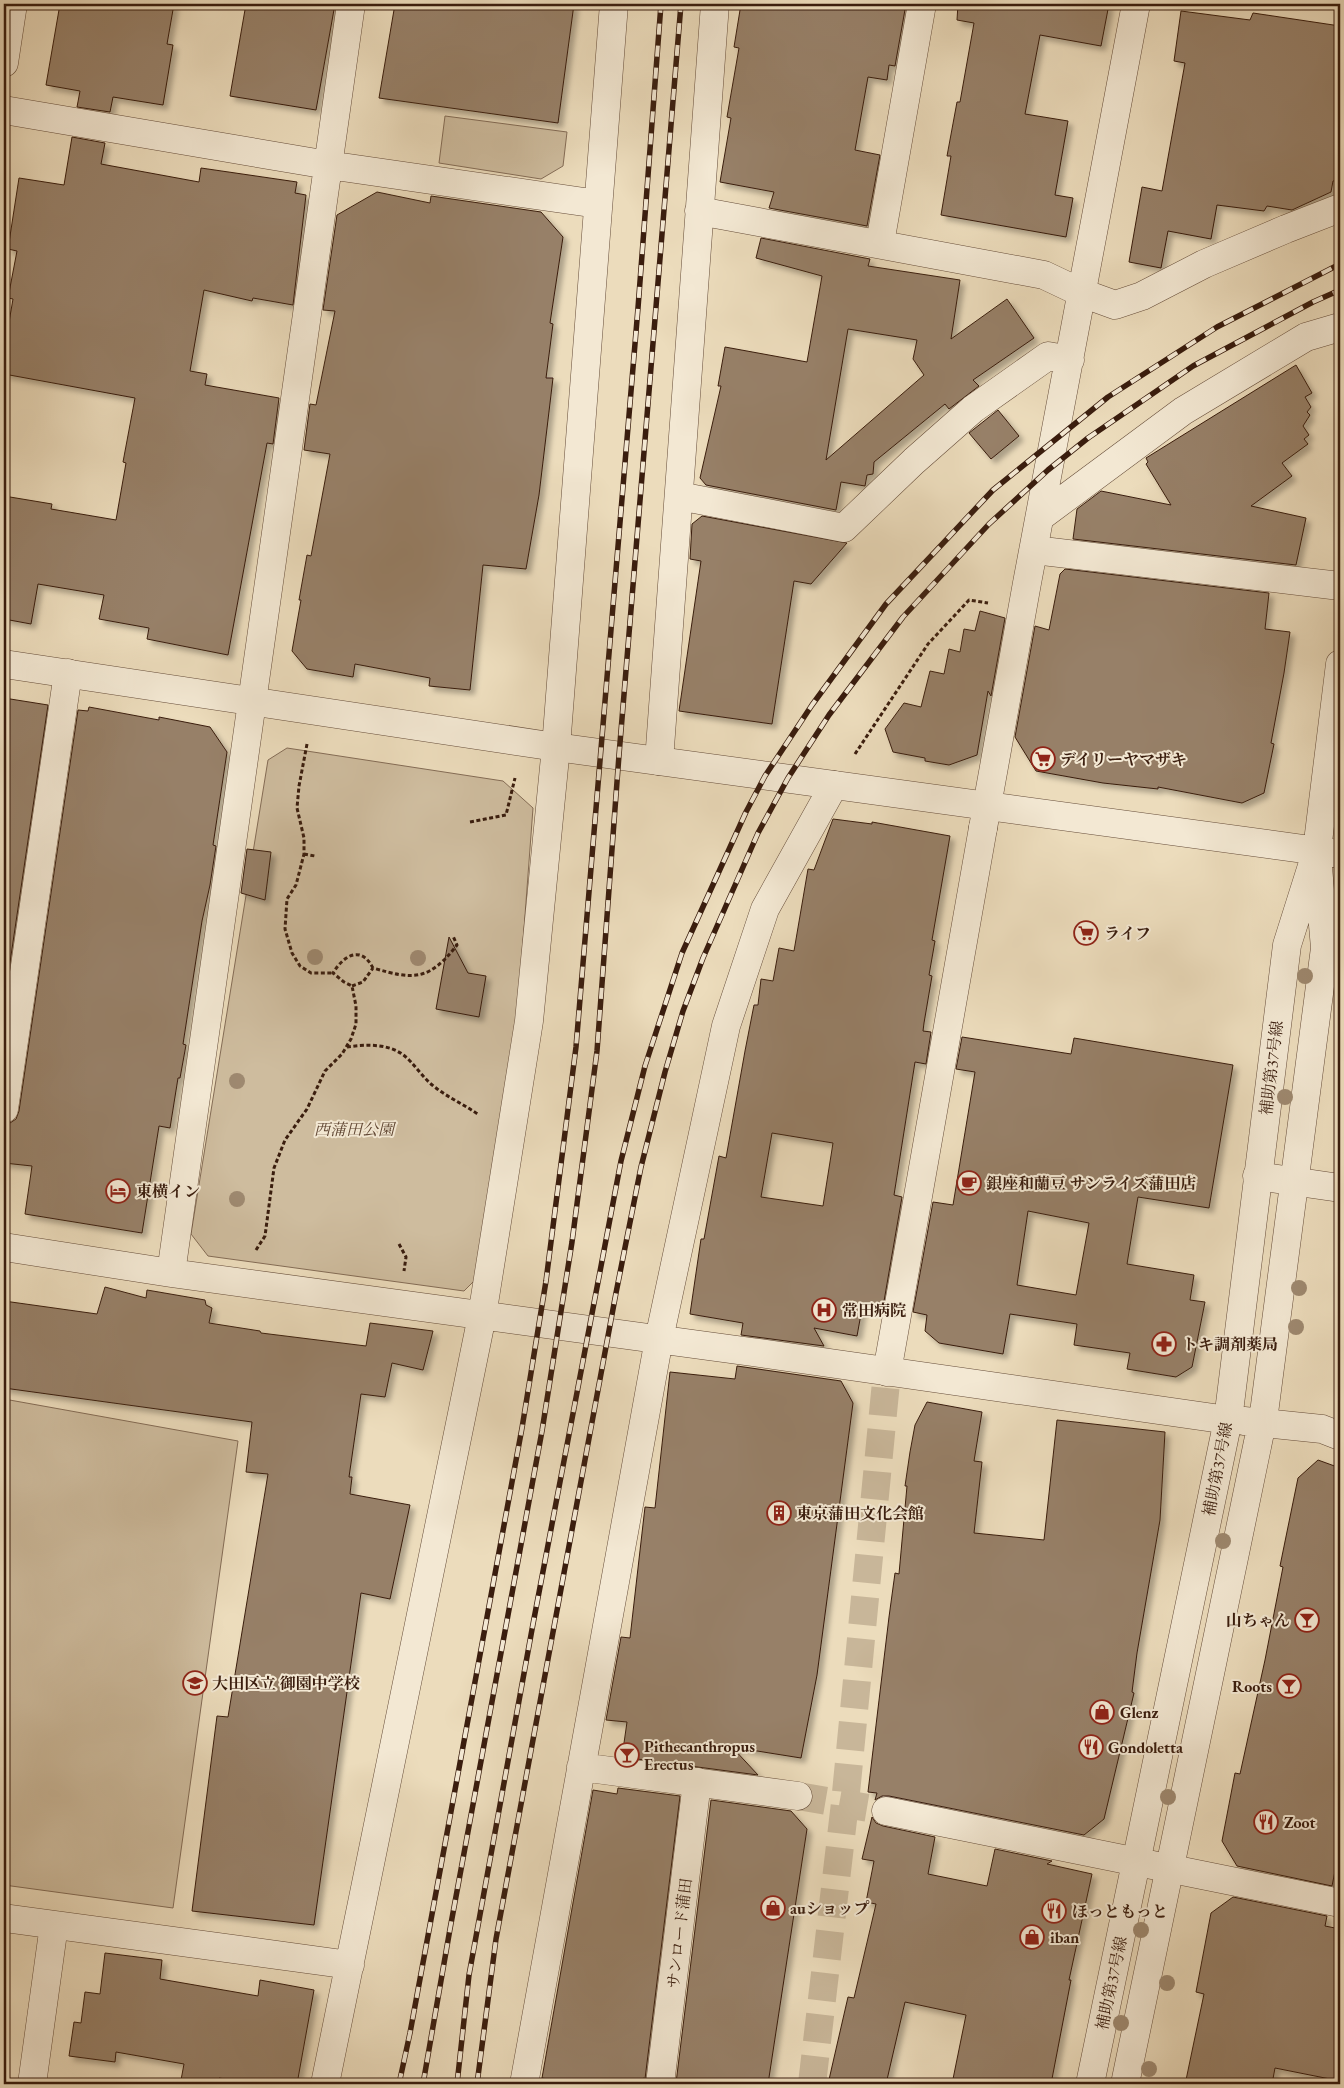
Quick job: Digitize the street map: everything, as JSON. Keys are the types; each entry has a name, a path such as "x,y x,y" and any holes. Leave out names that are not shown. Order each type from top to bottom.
{"street":[{"path":"4,63 13,4"},
{"path":"171,1273 351,4"},
{"path":"325,2084 482,1316 529,1021 556,747 614,4"},
{"path":"659,761 715,4"},
{"path":"880,244 922,4"},
{"path":"888,1372 985,818 1136,4"},
{"path":"4,110 328,165 598,204"},
{"path":"699,211 1044,275 1082,293 1115,305 1142,296 1204,264 1286,228 1340,208"},
{"path":"1040,516 1184,411 1306,337 1340,327"},
{"path":"679,496 844,528 914,461 973,409 1048,356 1070,360"},
{"path":"1034,550 1340,586"},
{"path":"4,664 556,747 834,785 985,818 1329,852"},
{"name":"補助第37号線","path":"1125,2084 1262,1422 1325,948 1340,664"},
{"path":"4,1109 68,673"},
{"path":"524,2084 659,1340 726,1026 765,909 834,785"},
{"name":"補助第37号線","path":"1090,2084 1228,1420 1287,945 1329,852"},
{"path":"1257,1176 1340,1188"},
{"path":"4,1247 171,1273 1228,1420 1322,1429 1340,1436"},
{"path":"581,1767 798,1796"},
{"name":"サンロード蒲田","path":"660,2084 697,1782"},
{"path":"886,1811 1340,1903"},
{"path":"4,1918 350,1965"},
{"path":"32,2084 54,1925"}],"path":[{"path":"850,762 928,644 969,600 1023,609"},
{"path":"308,740 299,786 297,808 304,838 304,854 296,885 286,899 285,929 292,954 300,966 311,973 334,973 352,986 363,982 373,968"},
{"path":"470,822 506,815 516,778"},
{"path":"304,854 315,856"},
{"path":"334,973 340,961 348,956 357,955 368,960 373,968 410,977 424,974 447,957 457,945 453,936"},
{"path":"253,1254 265,1236 274,1168 285,1140 307,1109 325,1071 342,1054 356,1024 356,1006 352,986"},
{"path":"346,1047 363,1045 394,1049 408,1058 436,1088 479,1116 487,1117"},
{"path":"285,1140 289,1146"},
{"path":"399,1244 406,1257 404,1276"}],"green space":[{"path":"445,116 567,132 563,166 541,179 439,163"},
{"name":"西蒲田公園","path":"287,748 503,781 533,808 516,1036 477,1278 464,1291 208,1256 191,1234 268,760"},
{"path":"4,1399 238,1441 173,1908 4,1885"}],"building":[{"path":"60,4 174,4 167,44 173,45 163,105 113,97 110,112 77,107 80,91 46,85"},
{"path":"246,4 335,4 316,110 230,96"},
{"path":"395,4 574,4 558,123 379,98"},
{"path":"741,4 906,4 895,66 889,65 887,80 868,77 855,150 880,155 867,226 769,208 774,192 720,182 731,118 727,117 739,48 734,47"},
{"path":"958,4 1109,4 1101,46 1040,35 1025,114 1068,121 1055,195 1073,198 1066,237 941,215 951,156 947,156 957,102 960,102 974,23 957,20"},
{"path":"1181,11 1250,20 1253,13 1340,26 1340,180 1333,181 1331,192 1292,210 1267,206 1264,211 1217,205 1211,239 1168,231 1161,268 1129,262 1142,187 1162,191 1185,63 1174,61"},
{"path":"72,137 105,143 101,164 199,182 201,168 297,182 295,193 306,195 293,305 253,298 252,301 204,290 190,371 207,374 205,385 279,398 273,444 267,443 228,655 147,639 149,628 99,619 104,595 38,584 31,624 4,619 4,496 52,504 51,509 116,520 126,463 123,462 135,398 4,374 4,351 13,299 8,298 17,251 8,249 19,178 64,185"},
{"path":"377,192 430,203 431,196 541,212 563,237 550,323 553,324 546,378 553,378 539,495 526,569 483,565 470,690 429,686 430,678 355,664 353,677 307,669 292,651 307,555 311,556 330,454 304,450 310,404 316,405 335,311 323,310 337,215"},
{"path":"761,238 870,259 868,266 960,280 951,339 1007,299 1034,338 973,380 979,386 949,409 945,404 874,462 873,474 867,475 865,486 841,482 836,510 706,485 700,478 721,386 718,386 725,347 807,362 822,276 756,258","holes":["848,329 917,340 913,359 924,375 826,460"]},
{"path":"1296,365 1312,393 1305,397 1311,407 1307,412 1310,415 1303,426 1309,435 1304,439 1308,444 1282,463 1292,476 1251,506 1306,518 1296,565 1073,539 1077,509 1101,491 1171,505 1146,464 1148,462 1146,458"},
{"path":"998,410 1019,436 991,459 969,433"},
{"path":"702,516 847,543 811,584 794,581 772,724 679,711 701,561 690,559 692,524"},
{"path":"1065,569 1269,593 1265,629 1290,632 1271,743 1274,744 1264,793 1242,803 1158,787 1158,789 1103,783 1036,771 1015,737 1035,626 1049,630 1060,574"},
{"path":"980,611 1005,618 991,696 988,691 977,755 949,765 925,761 925,758 893,752 885,729 904,703 921,707 930,671 944,674 949,649 960,652 964,629 975,631"},
{"path":"4,698 48,705 4,1003"},
{"path":"89,707 159,720 159,717 210,727 227,752 213,845 216,846 183,1044 186,1045 180,1078 178,1078 170,1128 159,1126 142,1233 25,1214 32,1166 4,1163 4,1124 16,1119 19,1111 78,710 88,711"},
{"path":"833,819 872,824 872,822 950,836 932,940 935,941 929,975 932,976 923,1031 931,1032 926,1064 915,1062 894,1195 902,1197 883,1307 863,1303 857,1336 814,1328 824,1346 741,1335 743,1323 690,1314 701,1239 704,1239 719,1156 726,1158 754,1005 758,1005 761,979 773,981 779,948 794,951 808,869 814,870","holes":["772,1133 833,1143 823,1206 761,1197"]},
{"path":"247,849 271,852 265,900 241,893"},
{"path":"449,937 468,973 486,976 479,1017 436,1009"},
{"path":"962,1037 1071,1054 1074,1038 1233,1065 1209,1208 1138,1197 1127,1264 1194,1275 1190,1300 1205,1302 1192,1367 1176,1377 1127,1369 1130,1353 1074,1345 1077,1324 1010,1314 1003,1354 939,1343 925,1331 927,1315 913,1312 933,1202 953,1205 975,1072 956,1069","holes":["1028,1211 1089,1223 1076,1295 1017,1285"]},
{"path":"105,1287 146,1298 147,1290 205,1300 206,1305 212,1308 209,1323 260,1331 261,1333 366,1346 370,1323 433,1331 423,1370 392,1363 385,1397 361,1394 349,1477 352,1477 350,1494 410,1505 390,1599 361,1593 314,1925 192,1911 217,1716 228,1717 268,1474 246,1472 252,1422 4,1388 4,1301 97,1314"},
{"path":"737,1366 841,1381 853,1403 817,1675 801,1758 732,1747 758,1775 622,1757 627,1722 606,1720 621,1637 630,1638 645,1507 655,1508 670,1372 735,1379"},
{"path":"927,1402 982,1412 974,1461 982,1462 974,1533 1044,1540 1057,1420 1165,1432 1160,1520 1137,1653 1132,1692 1134,1693 1104,1819 1084,1835 889,1796 882,1796 875,1800 877,1793 868,1792 895,1573 899,1574 907,1486 905,1486 910,1452 915,1425"},
{"path":"1318,1460 1340,1468 1340,1867 1336,1866 1332,1886 1237,1866 1222,1841 1235,1773 1240,1774 1265,1660 1283,1567 1280,1566 1298,1478"},
{"path":"618,1788 680,1796 645,2079 643,2078 642,2084 577,2084 542,2078 593,1790 617,1794"},
{"path":"711,1800 791,1811 807,1829 768,2084 676,2083"},
{"path":"872,1817 876,1823 883,1826 935,1837 928,1874 987,1886 995,1849 1052,1861 1047,1864 1092,1874 1069,1980 1071,1980 1051,2084 976,2084 953,2079 966,2015 905,2002 886,2084 828,2084 848,1997 854,1998 876,1904 866,1902 874,1861 862,1859"},
{"path":"1233,1897 1327,1916 1325,1926 1340,1929 1340,2081 1275,2068 1272,2084 1209,2084 1186,2080 1204,1994 1196,1992 1211,1913"},
{"path":"105,1953 162,1960 160,1979 258,1996 260,1980 314,1990 297,2084 256,2084 219,2078 218,2084 205,2084 181,2080 184,2064 116,2052 115,2062 69,2056 74,2022 81,2023 85,1992 100,1994"}],"tunnel":[{"path":"812,2084 845,1803 887,1372"},
{"path":"798,1796 886,1811"}],"railway":[{"path":"399,2084 522,1428 546,1281 576,1047 638,308 661,4"},
{"path":"423,2084 542,1431 572,1242 597,1051 619,755 681,4"},
{"path":"457,2084 469,1975 533,1624 621,1161 645,1066 682,953 746,812 765,776 812,705 886,604 993,490 1108,397 1217,327 1340,264"},
{"path":"477,2084 496,1939 641,1167 665,1072 683,1011 703,958 758,833 788,778 829,715 903,617 989,524 1048,470 1088,438 1193,366 1313,302 1340,290"}],"place":[{"name":"デイリーヤマザキ","path":"1043,759"},
{"name":"ライフ","path":"1086,933"},
{"name":"銀座和蘭豆 サンライズ蒲田店","path":"969,1183"},
{"name":"東横イン","path":"118,1191"},
{"name":"常田病院","path":"824,1310"},
{"name":"トキ調剤薬局","path":"1164,1344"},
{"name":"東京蒲田文化会館","path":"779,1513"},
{"name":"山ちゃん","path":"1307,1620"},
{"name":"大田区立 御園中学校","path":"195,1683"},
{"name":"Roots","path":"1289,1686"},
{"name":"Glenz","path":"1102,1712"},
{"name":"Gondoletta","path":"1091,1747"},
{"name":"Pithecanthropus Erectus","path":"627,1755"},
{"name":"Zoot","path":"1266,1822"},
{"name":"auショップ","path":"773,1908"},
{"name":"ほっともっと","path":"1054,1911"},
{"name":"iban","path":"1032,1937"}]}
